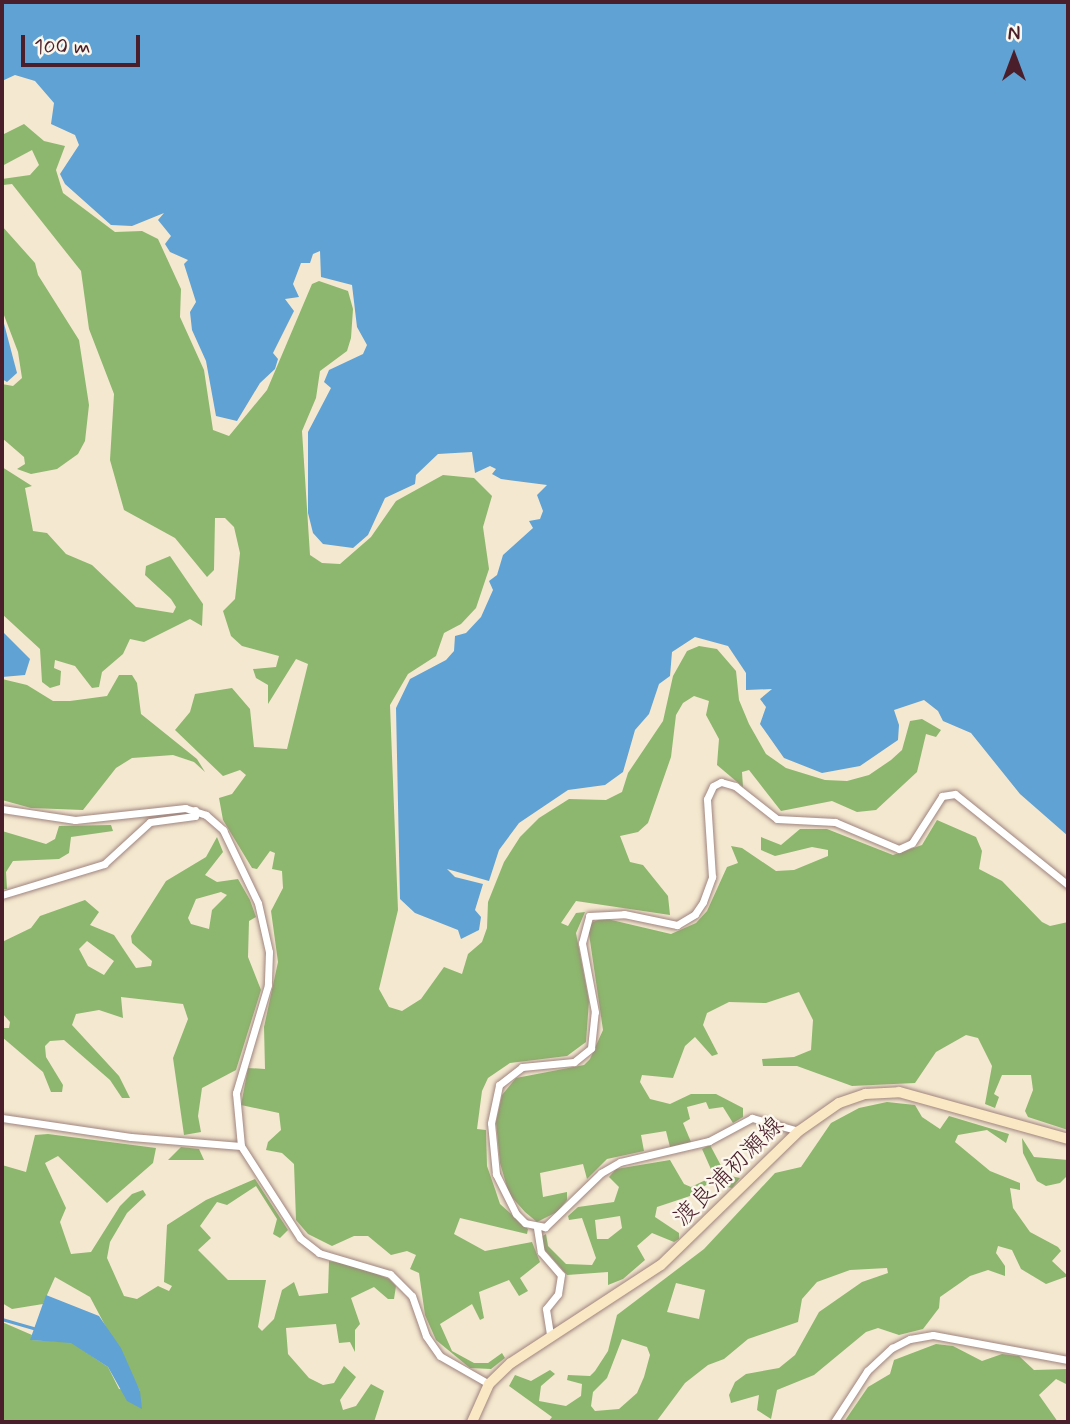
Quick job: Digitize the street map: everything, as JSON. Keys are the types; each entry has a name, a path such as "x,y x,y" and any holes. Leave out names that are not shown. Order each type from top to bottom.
{"main road":[{"name":"渡良浦初瀬線","path":"472,1422 489,1384 550,1335 680,1250 799,1131 852,1097 899,1092 1068,1139"}],"street":[{"path":"799,1131 752,1118 686,1149 620,1162 601,1173 552,1225 537,1228 516,1214 496,1174 491,1123 496,1092 507,1076 522,1067 574,1062 591,1048 595,1012 582,943 589,916 624,914 677,925 695,914 712,877 707,799 713,786 727,782 735,786 777,819 835,822 899,849 912,843 942,796 955,794 1068,885"},
{"path":"2,809 64,820 178,807 195,810 223,830 258,903 267,940 268,985 235,1101 241,1146 300,1238 319,1253 390,1274 412,1297 426,1336 440,1356 489,1384"},
{"path":"2,895 104,864 150,822 195,816 195,810"},
{"path":"2,1118 131,1137 241,1146"},
{"path":"537,1228 541,1252 561,1275 558,1294 546,1309 550,1335"},
{"path":"834,1422 867,1371 892,1348 910,1339 933,1335 1068,1360"}],"green space":[{"path":"24,124 44,141 65,146 56,170 63,193 115,232 142,231 158,239 181,289 180,317 204,370 213,430 229,436 267,390 312,284 319,281 348,291 353,309 351,338 347,351 320,371 316,398 302,431 310,555 322,563 340,564 371,537 396,501 443,475 474,478 492,496 483,527 489,569 476,608 461,624 444,633 436,656 408,674 390,705 398,910 379,989 389,1007 402,1011 421,999 444,967 462,974 468,954 482,942 487,928 488,902 504,862 520,837 539,818 569,799 606,800 622,792 628,773 663,721 673,676 687,651 699,646 717,649 736,671 739,700 749,724 766,754 786,768 825,780 847,781 869,775 902,750 910,721 922,719 941,730 936,737 926,734 917,772 876,810 857,812 832,801 781,811 749,770 742,772 743,787 717,765 719,739 706,715 709,701 694,696 683,703 676,715 671,757 648,823 638,832 620,836 630,862 643,865 668,896 670,915 576,901 561,923 568,926 576,913 585,912 576,933 589,1001 586,1042 567,1056 510,1063 488,1078 482,1091 477,1129 486,1130 487,1166 500,1204 528,1229 527,1234 460,1218 454,1234 485,1251 532,1242 540,1262 520,1278 528,1291 519,1296 509,1280 479,1292 484,1318 480,1320 472,1304 440,1324 452,1351 474,1363 488,1363 502,1353 505,1358 491,1369 470,1368 436,1340 425,1315 419,1273 410,1269 416,1255 407,1251 391,1255 368,1236 354,1236 332,1246 308,1234 296,1220 294,1164 282,1153 266,1150 268,1142 281,1130 279,1113 241,1105 248,1068 265,1069 264,1027 278,962 271,911 283,888 282,871 272,869 275,853 270,851 257,869 252,868 223,820 219,798 232,794 246,775 240,770 223,776 175,730 190,712 195,694 232,688 250,709 254,747 287,749 308,664 296,659 268,704 268,685 256,678 253,669 276,667 279,656 242,646 231,636 223,611 235,599 240,553 234,527 225,518 215,518 214,570 207,577 175,538 124,510 110,460 114,394 89,329 81,271 12,184 3,185 2,194 2,179 30,175 39,165 32,150 2,166 2,135"},
{"path":"2,226 35,263 38,275 79,340 89,405 85,441 78,454 57,469 31,474 17,469 25,464 24,457 2,438 2,384 13,386 22,378 18,352 2,310"},
{"path":"2,467 32,486 25,488 33,531 47,533 66,554 92,565 136,607 173,613 176,607 171,599 145,575 146,566 170,556 203,604 202,626 190,619 144,642 130,639 123,654 102,672 99,687 92,688 75,666 55,660 54,668 61,671 60,685 50,688 42,682 40,649 2,614"},
{"path":"119,675 132,675 137,683 141,714 197,759 205,772 194,762 173,755 132,758 116,768 83,810 31,808 2,800 2,679 27,685 53,701 70,701 107,696"},
{"path":"937,820 976,837 982,851 979,869 1002,881 1042,922 1050,926 1068,922 1068,1130 1028,1117 1025,1111 1033,1090 1031,1075 1002,1075 994,1094 999,1097 995,1108 985,1104 992,1066 978,1038 966,1035 936,1052 915,1083 852,1086 797,1066 763,1066 762,1059 794,1057 811,1050 813,1020 799,992 766,1003 729,1002 707,1013 703,1025 718,1054 712,1056 695,1037 685,1046 673,1078 642,1075 640,1082 650,1099 670,1104 691,1094 716,1094 743,1108 743,1117 733,1123 723,1107 709,1109 706,1102 687,1107 690,1119 683,1123 691,1142 670,1147 666,1131 641,1135 644,1151 607,1159 587,1179 583,1164 540,1173 543,1197 567,1192 567,1200 557,1212 537,1222 525,1212 509,1194 500,1163 496,1122 502,1095 516,1078 584,1065 590,1059 603,1030 588,927 593,922 603,918 671,934 696,923 707,911 727,867 738,863 731,846 742,848 776,871 794,870 828,856 828,850 812,847 775,856 761,850 761,837 781,845 800,829 827,829 893,855 922,845"},
{"path":"111,825 113,831 71,837 69,853 59,859 13,861 6,872 7,889 2,889 2,831 46,844 55,839 59,826"},
{"path":"217,837 223,852 205,875 217,882 238,879 250,900 256,917 249,921 248,957 261,990 236,1070 202,1088 198,1116 201,1132 184,1135 173,1058 188,1019 183,1004 121,997 123,1018 99,1010 76,1014 72,1025 119,1076 130,1098 122,1098 110,1080 64,1040 50,1041 45,1046 46,1057 63,1085 62,1092 51,1092 43,1072 2,1037 2,1028 9,1028 10,1022 2,1013 2,942 31,928 40,916 85,900 99,912 90,925 114,935 136,968 151,966 152,961 132,943 131,936 166,881 206,857","holes":["221,892 227,895 212,910 209,929 191,924 188,918 196,899","87,941 114,961 104,975 88,966 79,949"]},
{"path":"887,1102 915,1105 922,1117 940,1129 949,1116 1009,1134 1006,1143 987,1130 958,1135 955,1142 990,1171 1020,1183 1020,1190 1010,1188 1013,1208 1030,1232 1058,1247 1061,1251 1052,1261 1068,1276 1046,1284 1021,1269 1012,1250 998,1246 996,1253 1005,1266 1005,1276 988,1270 970,1276 940,1297 939,1308 923,1329 899,1335 878,1328 866,1332 814,1375 777,1390 771,1419 757,1410 759,1395 731,1403 729,1395 735,1382 746,1374 779,1368 795,1355 819,1312 862,1282 888,1273 887,1268 850,1270 817,1282 802,1299 798,1322 748,1339 724,1359 708,1365 685,1383 656,1422 548,1422 552,1417 509,1386 515,1375 531,1381 550,1370 555,1374 541,1386 539,1401 566,1406 581,1396 582,1384 567,1380 568,1375 590,1376 595,1371 608,1351 617,1315 704,1249 775,1173 801,1167 831,1123 859,1108","holes":["676,1283 705,1290 699,1319 667,1312","622,1339 647,1347 650,1355 644,1377 637,1393 619,1409 595,1411 591,1406 593,1392 607,1378"]},
{"path":"48,1134 156,1148 153,1163 107,1203 58,1156 45,1163 66,1208 60,1222 71,1254 91,1252 120,1206 132,1194 143,1190 146,1195 127,1213 110,1242 107,1258 124,1296 137,1299 158,1286 169,1291 172,1286 164,1282 167,1225 206,1200 255,1179 288,1230 280,1238 273,1234 277,1219 256,1186 227,1205 217,1202 200,1226 211,1238 198,1250 228,1280 266,1280 258,1327 262,1331 274,1319 282,1290 294,1282 299,1296 328,1293 329,1261 357,1266 389,1279 396,1286 394,1299 388,1299 374,1287 351,1298 360,1324 355,1330 355,1352 350,1342 339,1343 336,1324 286,1328 288,1354 309,1378 323,1385 334,1383 344,1366 356,1377 340,1400 343,1410 356,1406 371,1384 384,1391 374,1422 2,1422 2,1322 32,1335 31,1340 71,1342 108,1367 119,1389 140,1391 90,1297 55,1277 43,1304 12,1309 2,1303 2,1165 26,1172 35,1135"},
{"path":"1022,1138 1034,1157 1068,1160 1068,1175 1060,1183 1046,1186 1037,1181 1023,1153"},
{"path":"710,1145 726,1175 740,1178 732,1188 709,1183 690,1196 657,1207 655,1217 679,1233 679,1239 674,1242 652,1233 637,1246 645,1260 623,1279 608,1285 608,1272 567,1275 544,1249 539,1238 546,1234 548,1246 566,1264 592,1265 596,1258 582,1218 569,1220 568,1216 578,1207 614,1202 619,1187 609,1177 616,1169 670,1160 684,1184 691,1187 714,1176 702,1149","holes":["620,1216 622,1228 608,1239 597,1239 595,1220"]},
{"path":"181,1147 199,1149 204,1160 168,1160"},
{"path":"936,1344 953,1346 982,1361 1002,1354 1019,1356 1034,1370 1068,1369 1068,1385 1056,1379 1039,1395 1058,1422 844,1422 868,1387 890,1374 894,1360"}],"water":[{"path":"2,2 1068,2 1068,836 1020,794 971,733 943,721 938,711 924,700 894,710 899,725 898,740 860,766 822,773 784,758 760,724 766,707 760,699 772,689 746,690 746,673 728,646 695,637 672,652 670,676 659,684 649,714 635,730 623,772 605,785 568,790 519,823 499,850 489,881 447,869 455,877 483,884 475,910 481,917 479,930 461,939 458,930 415,913 400,899 396,708 410,679 446,660 454,651 455,636 466,633 481,617 493,590 489,581 497,575 503,555 533,528 529,521 540,519 543,511 537,495 547,485 501,479 492,474 496,469 490,466 475,473 472,452 438,454 416,475 415,484 385,498 368,535 353,548 323,544 313,533 308,513 308,432 331,388 324,382 329,370 363,354 367,345 357,327 352,285 321,277 320,251 313,254 310,263 301,263 293,284 299,297 285,299 294,311 273,353 278,359 275,369 260,383 237,421 216,416 206,361 192,330 190,312 196,302 184,264 188,260 170,252 165,244 171,236 158,220 164,213 132,226 111,225 65,184 60,174 79,145 75,135 51,124 54,103 35,81 15,75 2,81"},
{"path":"2,316 17,373 7,382 2,379"},
{"path":"2,631 30,659 25,675 2,677"},
{"path":"46,1295 99,1316 121,1348 140,1391 142,1409 127,1401 108,1367 71,1343 30,1340"}],"waterway":[{"path":"2,1319 34,1328"}]}
